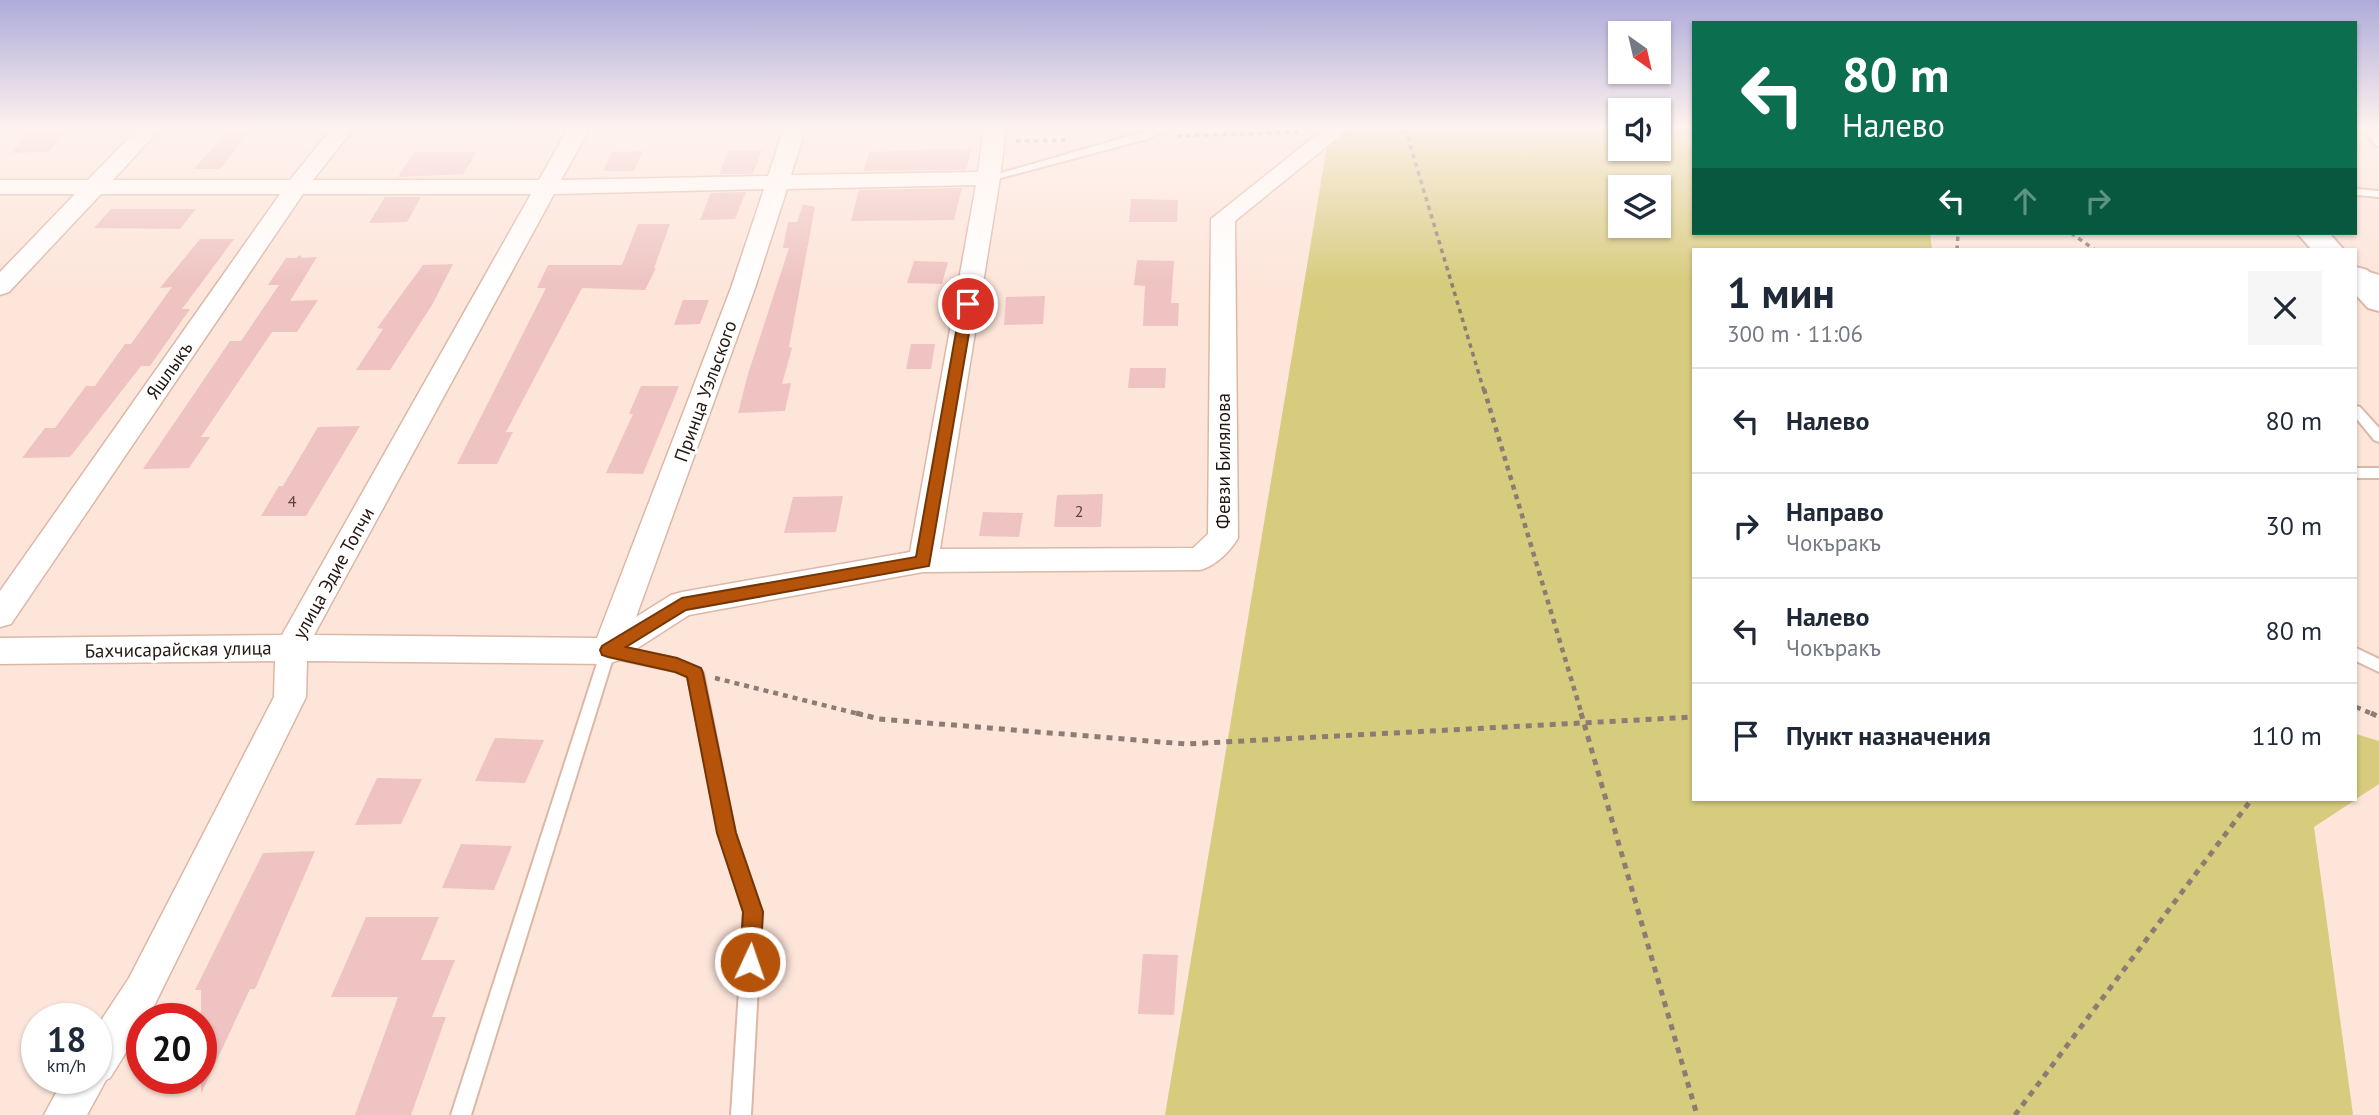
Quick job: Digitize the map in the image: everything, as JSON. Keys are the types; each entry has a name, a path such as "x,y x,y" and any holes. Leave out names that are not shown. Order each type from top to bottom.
{"main road":[{"path":"2314,235 2327,248"},
{"path":"2357,276 2379,301"}],"street":[{"path":"0,288 102,180"},
{"name":"Яшлыкъ","path":"0,615 302,180"},
{"name":"улица Эдие Топчи","path":"112,1039 142,991 290,697 291,648 551,180"},
{"name":"Принца Уэльского","path":"608,650 743,288 779,180"},
{"path":"0,187 547,187 903,180"},
{"path":"608,650 682,604 923,561 989,180"},
{"name":"Февзи Билялова","path":"923,561 1200,559 1223,538 1223,219 1273,180"},
{"name":"Бахчисарайская улица","path":"0,651 291,648 608,650"},
{"path":"64,1115 78,1094"}],"lane":[{"path":"2357,192 2379,194"},
{"path":"2357,275 2379,279"},
{"path":"2357,411 2379,437"},
{"path":"2357,474 2379,473"},
{"path":"461,1115 608,650 677,665 695,673 727,833 753,912 741,1115"},
{"path":"2357,655 2379,666"}],"path":[{"path":"1421,180 1584,722 1697,1115"},
{"path":"2074,235 2092,248"},
{"path":"695,673 879,719 1186,744 1692,718"},
{"path":"2357,706 2379,717"},
{"path":"2015,1115 2250,801"}],"shaded area":[{"path":"1321,180 1608,180 1608,238 1671,238 1671,180 1692,180 1692,235 1930,235 1932,248 1692,248 1692,801 2353,801 2314,827 2353,1115 1165,1115"},
{"path":"2357,734 2379,741 2379,784 2357,798"}],"building":[{"path":"962,188 954,220 851,221 859,190"},
{"path":"746,192 735,219 700,220 711,193"},
{"path":"385,197 421,197 407,222 369,223"},
{"path":"1131,199 1178,200 1177,222 1129,222"},
{"path":"803,204 815,207 789,347 792,348 782,384 791,383 785,411 738,413 789,248 783,248 788,222 797,222"},
{"path":"111,209 196,209 180,229 94,228"},
{"path":"638,224 670,224 656,268 645,290 582,288 506,432 513,432 497,464 457,464 546,288 537,288 548,265 622,265"},
{"path":"200,239 234,239 182,309 190,309 150,366 141,366 70,457 22,458 45,428 55,428 86,386 95,386 125,344 131,344 172,287 160,288"},
{"path":"299,255 303,258 317,257 290,301 318,300 297,332 272,332 201,437 210,437 189,468 143,469 230,341 241,341 279,285 268,285 286,258 297,258"},
{"path":"1137,260 1174,261 1171,303 1179,303 1178,326 1143,326 1145,286 1134,285"},
{"path":"914,261 948,262 942,284 907,283"},
{"path":"453,264 432,305 390,370 356,370 383,329 377,328 423,265"},
{"path":"1045,296 1043,324 1004,325 1006,297"},
{"path":"683,300 709,300 700,324 674,325"},
{"path":"911,344 935,344 931,369 906,369"},
{"path":"1130,368 1166,368 1165,388 1128,388"},
{"path":"641,386 679,386 643,474 606,473 633,414 629,414"},
{"path":"360,426 306,516 261,516 279,486 283,486 318,427"},
{"path":"1103,494 1101,527 1054,527 1057,495"},
{"path":"843,496 836,532 784,533 793,497"},
{"path":"983,512 1023,513 1019,537 979,536"},
{"path":"495,738 544,740 525,783 475,781"},
{"path":"377,778 422,779 401,824 355,825"},
{"path":"461,844 512,846 494,890 442,888"},
{"path":"315,851 255,989 250,989 217,1060 217,1003 201,1003 201,990 195,990 263,853"},
{"path":"366,917 439,917 421,960 455,960 432,1017 446,1017 411,1115 355,1115 398,997 331,997"},
{"path":"1143,954 1178,955 1174,1015 1138,1014"}],"route":[{"path":"750,962 753,912 727,833 695,673 677,665 608,650 682,604 923,561 968,304"}]}
